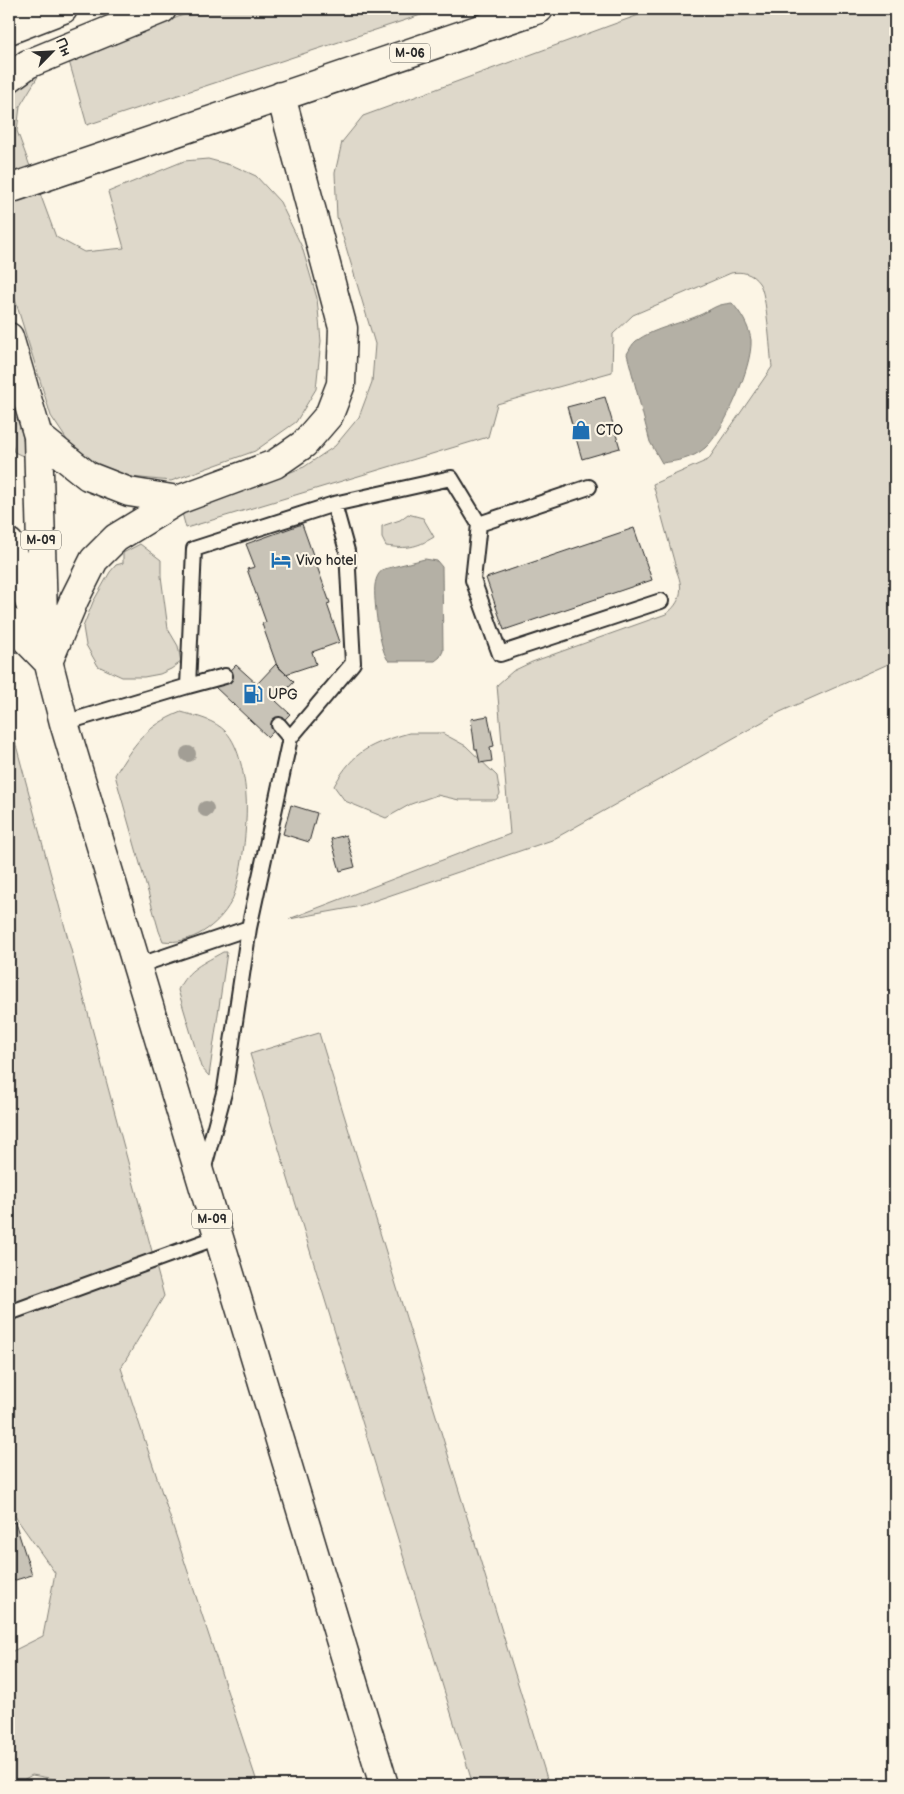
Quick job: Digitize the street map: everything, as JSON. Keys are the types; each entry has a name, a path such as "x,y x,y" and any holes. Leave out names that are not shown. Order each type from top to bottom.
{"highway":[{"path":"9,30 62,9"},
{"path":"9,78 28,64 162,9"},
{"name":"М-06","path":"9,189 539,9"},
{"path":"9,622 46,653 94,560 116,538 178,500 275,464 304,444 329,415 341,384 343,328 281,96"},
{"name":"М-09","path":"9,336 38,436 46,653"},
{"path":"38,436 88,476 129,492 178,500"},
{"name":"М-09","path":"9,543 46,653 64,723 136,966 384,1785"}],"lane":[{"path":"188,686 194,549 334,504 451,478 479,524 472,580 500,654 661,601"},
{"path":"479,524 589,487"},
{"path":"201,1180 225,1089 249,928 290,738 353,663 347,551 334,504"},
{"path":"64,723 226,676"},
{"path":"279,725 290,738"},
{"path":"136,966 249,928"},
{"path":"9,1313 218,1237"}],"shaded area":[{"path":"198,9 439,9 87,125 69,61"},
{"path":"655,9 895,9 895,661 780,712 552,840 356,907 289,919 510,834 497,685 513,671 532,662 666,614 675,605 681,590 679,578 653,484 708,460 772,367 762,289 759,283 750,275 739,272 731,273 633,315 613,334 612,372 497,404 488,437 186,528 182,513 304,467 335,446 359,417 372,382 375,344 337,217 335,173 342,142 363,116"},
{"path":"40,73 20,106 17,131 56,237 84,252 124,248 108,192 184,161 208,159 234,166 256,176 280,202 302,247 317,298 321,341 316,389 296,422 255,451 171,481 121,476 90,460 71,446 51,416 9,280 9,94"},
{"path":"732,303 744,320 751,340 747,365 736,397 713,440 705,448 690,457 662,463 650,442 627,354 635,342 652,332 719,306"},
{"path":"9,378 25,447 23,456 14,452 9,434"},
{"path":"408,514 423,518 434,537 411,547 386,546 382,538 382,526 400,520"},
{"path":"140,544 161,560 161,576 168,629 178,646 181,662 160,674 144,677 122,677 98,666 86,645 83,627 93,602 110,572 116,565 123,563 123,553"},
{"path":"425,559 437,561 442,567 443,651 435,661 389,661 383,648 376,613 375,585 377,578 384,569"},
{"path":"181,712 216,724 231,738 243,771 246,807 245,835 235,892 231,902 219,919 203,932 193,937 184,940 163,941 115,775 128,754 142,737 159,723"},
{"path":"9,719 164,1296 121,1368 258,1785 89,1785 32,1775 14,1785 9,1785 9,1653 43,1636 55,1573 9,1510"},
{"path":"409,733 442,733 466,746 497,776 500,794 496,800 459,800 437,795 411,804 386,818 345,801 334,786 356,756 374,745"},
{"path":"223,952 227,952 209,1076 201,1067 178,990 191,972"},
{"path":"319,1033 549,1785 473,1785 250,1054"}],"building":[{"path":"605,397 620,448 582,459 567,407"},
{"path":"302,524 330,603 327,604 340,642 312,652 316,664 286,674 277,666 262,624 266,622 247,569 255,567 246,544"},
{"path":"634,528 652,580 504,630 486,578"},
{"name":"UPG","path":"276,664 294,682 276,701 290,714 268,737 215,687 236,665 257,684"},
{"path":"488,716 494,746 490,747 492,761 480,763 477,749 475,749 471,719"},
{"path":"291,805 317,813 309,842 283,834"},
{"path":"346,835 355,867 340,871 331,839"},
{"path":"15,1522 32,1575 9,1582 9,1524"}],"place":[{"name":"СТО","path":"581,430"},
{"name":"Vivo hotel","path":"281,560"},
{"name":"UPG","path":"253,694"}]}
